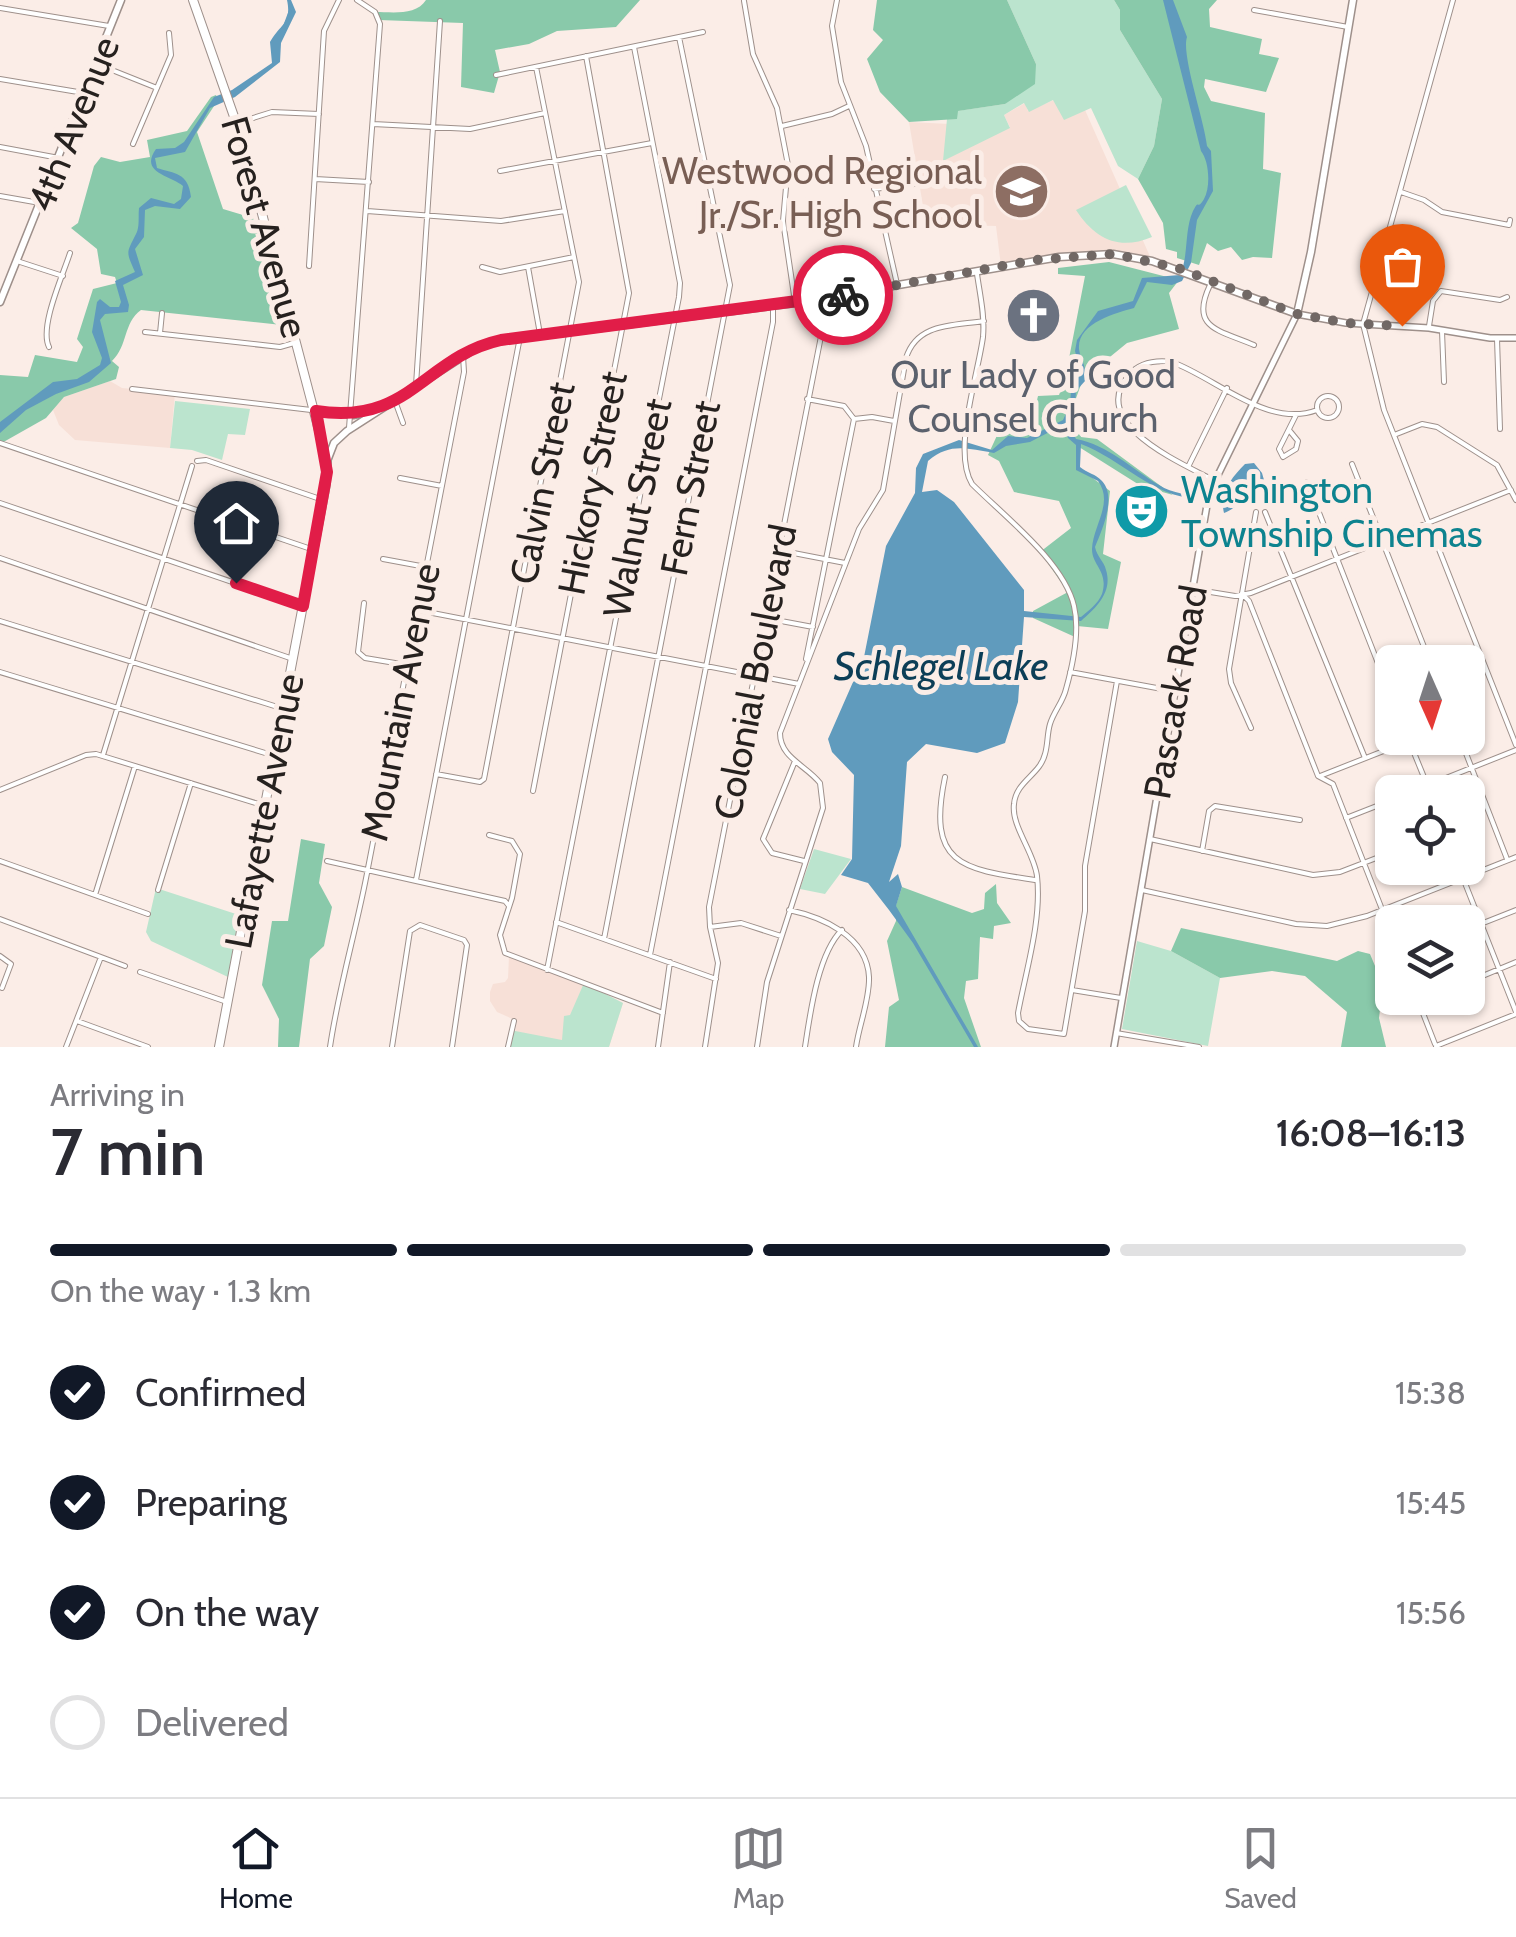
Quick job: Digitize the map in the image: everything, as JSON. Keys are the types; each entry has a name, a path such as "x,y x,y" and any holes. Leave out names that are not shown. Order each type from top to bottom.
{"main road":[{"name":"4th Avenue","path":"0,302 121,0"},
{"name":"Forest Avenue","path":"193,0 235,118 327,459"},
{"name":"Pascack Road","path":"1297,314 1312,252 1353,0"},
{"path":"327,459 334,443 347,431 463,356 491,342 540,334 795,303 976,270 1100,254 1178,268 1297,314"},
{"path":"316,411 350,415 384,408"},
{"name":"Lafayette Avenue","path":"219,1047 314,550 327,459"}],"street":[{"path":"12,10 13,0"},
{"path":"309,266 324,31 340,0"},
{"path":"347,431 380,24 375,12 358,0"},
{"path":"837,0 833,36 849,106 862,134 897,284"},
{"path":"1453,0 1363,324 1378,395 1516,747 1457,775"},
{"path":"744,1 756,64 774,99 781,127 788,174 784,230 795,303"},
{"path":"0,8 112,27"},
{"path":"1254,10 1348,27"},
{"path":"416,387 440,21"},
{"path":"496,75 703,32"},
{"path":"133,144 172,50 168,33"},
{"name":"Fern Street","path":"604,939 730,284 680,37"},
{"name":"Walnut Street","path":"547,970 680,283 634,46"},
{"name":"Hickory Street","path":"533,791 629,286 586,56"},
{"path":"97,64 157,88"},
{"name":"Calvin Street","path":"436,774 482,781 579,282 536,67"},
{"path":"0,79 84,94"},
{"path":"781,127 849,106"},
{"path":"235,118 272,112 319,114"},
{"path":"373,124 484,127 545,112"},
{"path":"500,171 652,143"},
{"path":"0,147 58,158"},
{"path":"315,179 369,182"},
{"path":"874,189 930,182"},
{"path":"1400,192 1424,200 1442,212 1510,225 1510,220"},
{"path":"0,196 40,203"},
{"path":"367,211 501,221 565,210"},
{"path":"49,347 48,325 70,253"},
{"path":"482,267 500,272 574,258"},
{"path":"17,261 63,276"},
{"path":"528,267 540,334"},
{"path":"976,270 984,321 964,464 972,484 1055,568 1075,606 1070,672 1062,700 1051,721 1042,764 1020,787 1014,805 1016,823 1030,850 1037,880 1037,902 1018,1013 1028,1029 1064,1034 1086,911 1085,866 1118,680"},
{"path":"1212,281 1201,306 1204,320 1254,345"},
{"path":"1429,328 1433,301 1441,291 1507,298"},
{"name":"Colonial Boulevard","path":"705,1047 718,955 710,927 710,907 826,298"},
{"path":"650,955 773,306"},
{"path":"160,333 162,313"},
{"path":"1297,314 1496,339 1516,338"},
{"name":"Pascack Road","path":"1114,1047 1205,514 1215,482 1297,314"},
{"path":"757,1047 767,982 822,813 822,788 816,777 786,753 780,738 862,522 884,490 906,358 915,338 931,329 984,321"},
{"path":"1442,330 1444,382"},
{"path":"145,332 280,346 298,341"},
{"path":"416,880 520,337"},
{"path":"1496,339 1500,429"},
{"name":"Mountain Avenue","path":"330,1047 464,372 463,356"},
{"path":"1215,482 1130,429 1120,407 1124,383 1142,365 1165,360 1178,363 1281,413 1296,415 1316,410"},
{"path":"1188,466 1226,388"},
{"path":"132,389 316,411"},
{"path":"1328,396 1339,405 1336,415 1330,418 1320,416 1316,410 1318,402 1328,396"},
{"path":"807,398 844,406 854,418"},
{"path":"395,400 402,422"},
{"path":"1289,430 1298,441 1296,449 1284,457 1279,450 1296,415"},
{"path":"854,418 896,421"},
{"path":"804,672 854,418"},
{"path":"1394,435 1416,425 1432,425 1492,461 1503,472 1516,500"},
{"path":"0,443 314,550"},
{"path":"197,462 206,460 323,500"},
{"path":"1352,464 1423,645"},
{"path":"103,755 192,466"},
{"path":"400,478 442,486"},
{"path":"1307,482 1375,656"},
{"path":"1192,590 1243,595 1512,490"},
{"path":"0,503 303,606"},
{"path":"1250,728 1229,669 1256,512"},
{"path":"1266,512 1365,758"},
{"path":"778,550 845,564"},
{"path":"0,558 293,659"},
{"path":"383,559 426,566"},
{"path":"1243,595 1318,776 1333,784 1380,905"},
{"path":"364,604 358,652 365,658 407,665"},
{"path":"418,610 799,684"},
{"path":"765,618 813,627"},
{"path":"0,622 284,709"},
{"path":"0,672 275,756"},
{"path":"1070,672 1175,691"},
{"path":"0,790 86,754 103,755 265,806"},
{"path":"1318,776 1375,754"},
{"path":"1467,755 1508,860"},
{"path":"796,761 763,839 769,850 804,862"},
{"path":"94,896 135,766"},
{"path":"945,777 939,826 952,854 974,870 1037,880"},
{"path":"158,890 191,783"},
{"path":"1202,850 1209,811 1215,806 1300,820"},
{"path":"1346,818 1375,807"},
{"path":"490,835 512,842 519,850 500,937 502,949 509,956 663,1013"},
{"path":"1150,839 1313,875 1340,872 1375,859"},
{"path":"1485,869 1516,857"},
{"path":"0,861 148,914"},
{"path":"327,861 505,901 509,906"},
{"path":"1395,905 1446,885"},
{"path":"1141,890 1306,926 1337,924 1375,912"},
{"path":"789,910 842,930 860,953 869,976 856,1047"},
{"path":"1485,923 1516,910"},
{"path":"0,919 125,966"},
{"path":"556,922 716,979"},
{"path":"710,927 741,923 781,936"},
{"path":"392,1047 410,931 416,925 464,940 467,946 452,1047"},
{"path":"805,1047 828,948 842,930"},
{"path":"1424,1015 1436,1047 1516,1013 1485,932"},
{"path":"0,956 10,964 2,988"},
{"path":"66,1047 101,957"},
{"path":"658,1047 670,962"},
{"path":"1485,975 1516,962"},
{"path":"140,972 227,1002"},
{"path":"1072,990 1122,998"},
{"path":"76,1020 148,1047"},
{"path":"508,1047 514,1021"},
{"path":"1116,1033 1199,1047"}],"shaded area":[{"name":"Westwood Regional Jr./Sr. High School","path":"1054,100 1085,110 1152,261 1113,254 1001,266 996,226 926,224 909,122 1010,127 1004,115 1025,103 1028,111"},
{"path":"110,381 122,388 175,393 170,448 75,440 59,425 53,410 64,397"},
{"path":"509,956 581,982 623,1003 609,1047 513,1047 517,1021 497,1012 490,1001 493,984 508,978"}],"green space":[{"path":"426,0 640,0 616,27 557,31 529,44 495,50 500,72 494,93 461,87 463,23 379,20 375,12 410,11"},
{"path":"877,0 1007,0 1036,64 1035,84 1005,104 958,111 957,119 909,122 880,92 867,59 883,40 873,30"},
{"path":"1007,0 1114,0 1120,10 1120,30 1162,99 1154,146 1138,179 1118,166 1091,108 1064,120 1053,100 1029,112 1024,103 1004,115 1010,128 943,161 947,119 957,118 957,111 1005,104 1036,64"},
{"path":"1114,0 1217,0 1209,9 1210,27 1262,39 1259,54 1279,58 1266,92 1205,79 1204,87 1211,101 1265,113 1263,169 1281,173 1272,258 1242,260 1231,247 1218,251 1207,243 1199,265 1177,258 1177,252 1166,249 1163,223 1138,179 1154,146 1162,99 1120,30 1120,10"},
{"path":"216,95 218,100 197,132 223,209 253,218 282,325 141,310 131,321 112,361 119,367 116,379 64,397 46,418 0,444 0,375 28,377 35,355 77,362 83,347 77,339 93,289 117,283 115,277 101,274 97,249 71,228 78,223 94,166 101,157 120,162 150,157 147,140 187,131"},
{"path":"1126,185 1152,237 1129,243 1109,240 1091,228 1076,210"},
{"path":"1109,262 1179,280 1169,293 1179,329 1127,343 1083,379 1071,412 1081,437 1097,439 1173,495 1141,486 1079,447 1078,467 1110,491 1103,554 1121,562 1108,629 1077,626 1075,637 1033,618 1033,611 1068,592 1040,552 1071,528 1059,501 1014,492 999,461 988,455 1000,429 1029,433 1038,396 1059,395 1065,379 1085,276 1058,274 1058,268"},
{"path":"175,401 250,409 245,435 228,434 222,460 170,448"},
{"path":"301,839 325,844 319,883 332,907 324,946 310,959 299,1047 278,1047 279,1019 262,985 272,921 288,921"},
{"path":"814,849 851,859 825,894 800,889"},
{"path":"996,884 997,903 1011,923 994,926 993,939 980,937 978,979 966,981 964,998 981,1047 885,1047 889,1007 899,1000 887,941 896,921 902,887 972,913 984,909 985,893"},
{"path":"156,888 239,915 228,977 151,941 146,932"},
{"path":"1181,928 1337,961 1358,951 1370,954 1375,966 1375,1015 1379,1015 1386,1047 1341,1047 1347,1012 1305,976 1272,971 1220,978 1171,951"},
{"path":"1137,941 1171,951 1220,978 1208,1046 1122,1029"},
{"path":"584,983 623,1003 609,1047 509,1047 510,1030 562,1040 564,1016 570,1015"}],"water":[{"path":"287,0 291,0 296,12 281,43 280,62 235,97 210,108 185,152 155,158 157,168 184,178 191,197 180,209 155,206 145,210 144,237 135,249 143,275 123,285 128,312 105,314 100,320 111,363 89,382 26,410 0,433 0,422 53,382 77,379 100,365 102,358 92,332 97,302 100,299 110,307 119,307 115,281 135,272 128,253 138,228 139,208 151,198 174,204 181,199 183,186 158,172 151,163 156,149 175,148 184,142 214,97 232,90 272,63 270,42 286,19"},
{"name":"Schlegel Lake","path":"1163,0 1173,0 1187,37 1190,72 1211,151 1213,191 1197,220 1191,263 1182,281 1172,285 1147,282 1134,308 1099,321 1084,332 1079,349 1085,381 1076,391 1075,407 1067,421 1076,439 1109,452 1164,488 1202,498 1169,493 1081,444 1080,467 1102,481 1108,496 1107,514 1095,547 1108,578 1102,599 1081,621 1024,617 1018,702 1005,743 977,753 926,744 907,762 901,846 889,882 898,874 902,887 896,906 978,1047 974,1047 889,910 868,883 841,875 852,859 854,775 832,752 828,739 864,657 886,546 915,493 916,468 923,454 959,440 992,450 1008,436 1027,438 1063,420 1071,390 1081,373 1075,351 1077,340 1098,311 1133,301 1142,278 1180,275 1190,219 1208,187","holes":["1063,425 1076,445 1076,470 1098,481 1104,498 1092,549 1104,586 1098,601 1081,617 1024,611 1024,590 954,502 937,490 922,492 928,461 944,451 960,448 994,453 1006,446 1030,442"]},
{"path":"1254,463 1266,487 1253,491 1224,513 1223,499 1228,486 1245,464"}],"waterway":[{"path":"284,27 290,11"},
{"path":"1215,500 1222,502"}],"way so far":[{"path":"843,295 1035,260 1113,254 1178,268 1297,314 1346,323 1402,326"}],"place":[{"name":"Westwood Regional Jr./Sr. High School","path":"1021,192"},
{"name":"Our Lady of Good Counsel Church","path":"1033,316"},
{"name":"Washington Township Cinemas","path":"1142,511"}],"route":[{"path":"236,583 303,606 327,472 316,411 354,415 384,408 491,342 843,295"}]}
